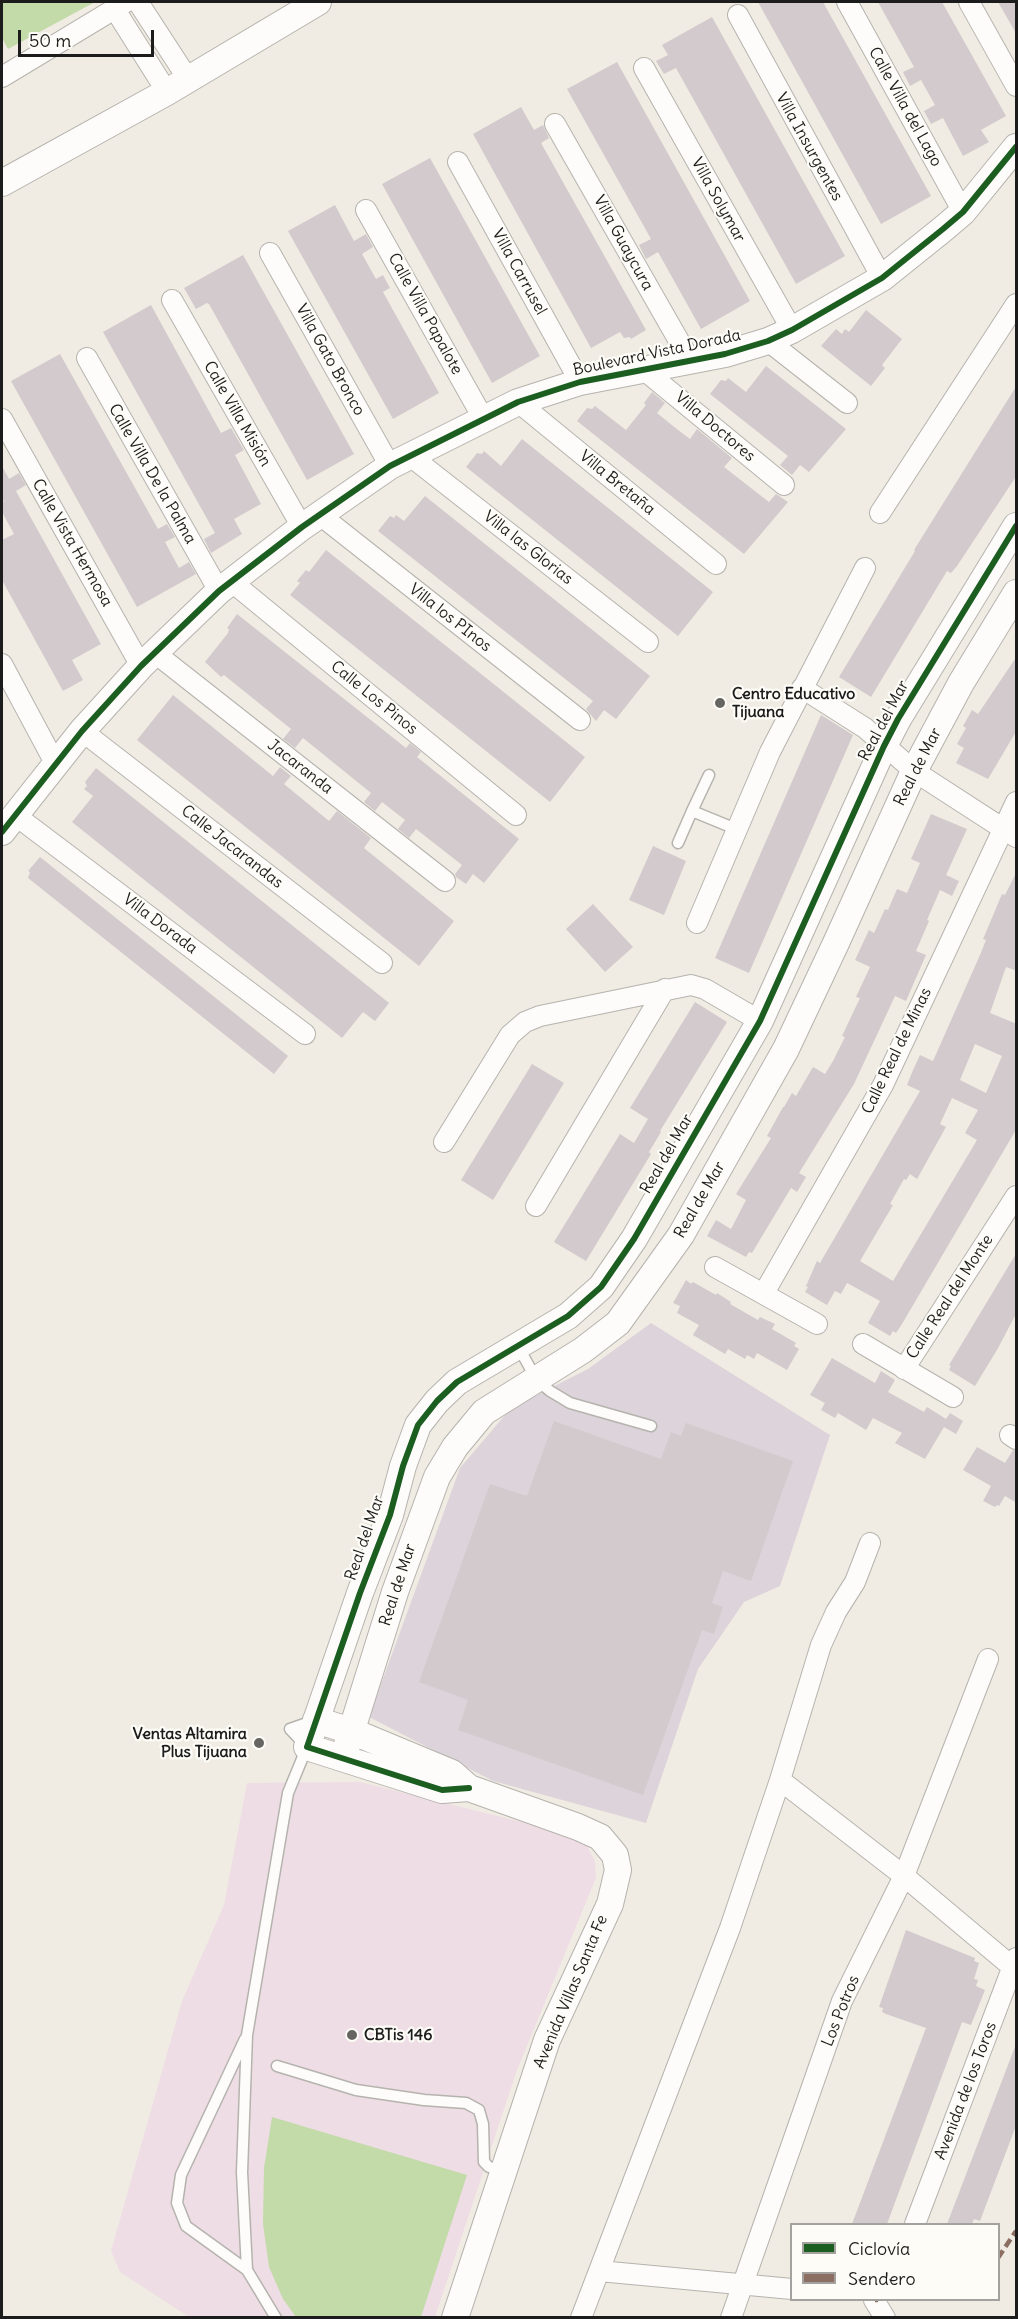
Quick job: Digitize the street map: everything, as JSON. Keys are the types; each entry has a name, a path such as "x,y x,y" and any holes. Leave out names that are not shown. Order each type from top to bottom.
{"street":[{"path":"138,2 177,85"},
{"path":"2,183 177,85 318,2"},
{"name":"Calle Villa del Lago","path":"847,2 963,212"},
{"path":"969,2 1017,86"},
{"path":"2,74 120,5 177,85"},
{"name":"Villa Insurgentes","path":"738,15 882,278"},
{"name":"Villa Solymar","path":"644,68 792,330"},
{"name":"Villa Guaycura","path":"555,124 691,362"},
{"name":"Boulevard Vista Dorada","path":"8,824 82,731 148,660 226,586 311,521 400,461 518,402 580,382 691,362 768,341 792,330 882,278 963,212 1017,147"},
{"name":"Villa Carrusel","path":"458,162 580,382"},
{"name":"Calle Villa Papalote","path":"366,210 483,418"},
{"name":"Villa Gato Bronco","path":"270,253 400,461"},
{"name":"Calle Villa Misión","path":"172,300 311,521"},
{"path":"880,513 1014,314"},
{"path":"768,341 847,404"},
{"name":"Calle Villa De la Palma","path":"87,358 226,586"},
{"name":"Villa Doctores","path":"645,370 784,485"},
{"name":"Villa Bretaña","path":"518,402 716,564"},
{"name":"Calle Vista Hermosa","path":"2,419 148,660"},
{"name":"Villa las Glorias","path":"400,461 648,642"},
{"name":"Villa los PInos","path":"311,521 580,720"},
{"name":"Real del Mar","path":"307,1748 390,1515 403,1466 418,1425 437,1401 457,1382 568,1316 601,1287 634,1239 760,1021 884,746 915,690 1017,526"},
{"path":"697,923 770,752 865,568"},
{"name":"Calle Los Pinos","path":"226,586 516,815"},
{"name":"Real de Mar","path":"343,1758 398,1581 437,1477 454,1447 484,1412 583,1350 618,1323 681,1235 786,1049 914,771 961,683 1017,593"},
{"name":"Jacaranda","path":"148,660 445,881"},
{"path":"2,664 55,764"},
{"path":"802,688 865,728 914,771 1010,834"},
{"name":"Calle Jacarandas","path":"82,731 382,963"},
{"name":"Calle Real de Minas","path":"764,1293 883,1085 1010,834 1017,802"},
{"name":"Villa Dorada","path":"8,824 305,1034"},
{"path":"444,1142 510,1035 525,1022 540,1016 691,985 699,986 760,1021"},
{"path":"536,1206 665,990"},
{"name":"Calle Real del Monte","path":"904,1369 1017,1196"},
{"path":"715,1266 817,1324"},
{"path":"863,1344 953,1397"},
{"path":"581,2318 730,1928 780,1780 821,1645 836,1612 855,1582 870,1543"},
{"name":"Los Potros","path":"731,2318 842,2001 904,1875 988,1659"},
{"name":"Avenida Villas Santa Fe","path":"316,1720 351,1731 452,1773 469,1788 578,1827 600,1837 615,1855 618,1870 610,1904 547,2040 454,2318"},
{"name":"Avenida Villas Santa Fe","path":"307,1748 442,1790 469,1788"},
{"path":"780,1780 904,1875 1015,1966"},
{"name":"Avenida de los Toros","path":"915,2223 1015,1966"},
{"path":"599,2271 790,2289"},
{"path":"876,2301 885,2318"}],"lane":[{"path":"678,843 709,775"},
{"path":"692,811 736,829"},
{"path":"518,1346 537,1379 550,1391 570,1403 651,1426"},
{"path":"247,2270 242,2172 247,2035 288,1793 307,1748"},
{"path":"247,2035 181,2175 177,2204 186,2226 247,2270 276,2318"},
{"path":"277,2066 356,2090 424,2100 466,2103 479,2110 483,2124 484,2162 489,2168 504,2171"}],"shaded area":[{"path":"651,1323 830,1435 780,1586 744,1602 698,1669 646,1823 493,1781 369,1717 460,1468 511,1408 588,1369"},
{"name":"CBTis 146","path":"360,1782 546,1828 586,1844 595,1861 596,1878 517,2070 435,2317 189,2317 120,2272 111,2251 182,2001 224,1905 247,1783"}],"green space":[{"path":"2,2 95,2 8,49 2,38"},
{"path":"272,2117 467,2175 421,2317 296,2317 283,2299 269,2267 263,2224 264,2168"}],"building":[{"path":"758,2 823,2 931,196 881,224"},
{"path":"878,2 942,2 1006,116 981,130 989,142 963,156 943,118 931,124 924,111 935,105 921,80 910,86 903,72 914,67"},
{"path":"998,2 1017,2 1017,35"},
{"path":"712,17 845,256 796,284 676,68 664,74 656,61 668,55 662,45"},
{"path":"617,62 750,301 701,329 658,252 646,259 639,245 651,239 567,89"},
{"path":"521,107 534,130 543,125 549,138 541,143 646,330 631,339 630,337 624,338 620,332 591,348 473,134"},
{"path":"430,158 540,356 492,383 382,184"},
{"path":"335,205 354,241 366,234 373,247 362,254 376,279 383,275 390,288 383,292 439,393 393,419 288,231"},
{"path":"243,255 354,454 307,480 209,304 196,309 184,288"},
{"path":"151,305 221,433 231,428 244,450 235,455 261,504 234,519 242,534 211,553 204,539 215,533 103,332"},
{"path":"866,310 902,339 882,365 885,368 871,386 821,346 836,329 842,334 845,329 849,332"},
{"path":"60,354 158,529 167,524 175,537 165,542 179,568 189,562 196,574 137,607 11,381"},
{"path":"766,366 846,429 809,472 800,465 792,475 780,465 788,456 710,394 721,380 726,381 728,378 746,392"},
{"path":"1017,385 1017,475 957,566 951,573 947,571 871,697 839,677 914,550"},
{"path":"652,392 665,403 657,413 678,430 690,439 697,429 732,458 724,467 769,502 776,494 788,502 744,554 577,421 587,408 592,409 595,406 626,430 646,405 644,403"},
{"path":"522,439 713,592 678,636 466,467 477,453 482,454 484,451 501,466"},
{"path":"2,466 9,479 19,473 26,485 16,491 101,644 72,660 83,680 63,691 2,580 2,540 14,534 2,512 4,501 2,499"},
{"path":"425,496 650,676 616,719 604,710 596,721 586,709 593,701 378,531 390,516 394,518 396,515 404,521"},
{"path":"326,550 585,757 550,802 290,595 300,583 297,581 306,570 309,572"},
{"path":"237,614 406,748 410,743 421,752 417,757 519,839 484,883 473,874 466,884 456,877 455,874 462,865 416,829 409,838 398,829 405,820 382,802 375,811 364,802 371,793 303,738 295,748 283,739 291,729 224,675 221,677 205,662 228,633 227,628"},
{"path":"1017,656 1017,730 988,779 956,763 964,748 957,744 972,710 978,714"},
{"path":"173,695 273,776 280,767 291,776 284,784 329,821 337,811 371,838 364,848 454,921 419,966 137,740"},
{"path":"821,715 853,735 749,973 715,958"},
{"path":"96,768 389,1003 375,1021 363,1012 342,1038 72,822 93,796 84,789 87,786 85,782"},
{"path":"931,814 967,829 946,875 959,881 952,896 940,890 916,951 926,955 906,1001 895,996 854,1084 799,1173 806,1177 797,1192 791,1188 752,1253 749,1252 746,1257 707,1236 716,1220 731,1229 746,1200 736,1194 771,1138 767,1136 783,1107 792,1093 796,1096 813,1067 825,1074 833,1061 845,1037 842,1036 860,998 856,997 870,967 855,960 869,930 874,933 897,889 907,893 920,863 911,859"},
{"path":"653,846 686,861 664,915 629,900"},
{"path":"40,857 288,1056 274,1074 28,878 30,872 28,871"},
{"path":"1017,871 1017,971 1006,967 990,1013 1017,1024 1017,1128 902,1324 896,1333 893,1331 890,1336 868,1323 880,1301 847,1283 841,1294 835,1291 827,1305 805,1292 808,1287 806,1286 817,1261 820,1263 920,1091 907,1085 913,1070 920,1055 933,1061 980,955 986,940 983,939 1002,894 1005,895","holes":["975,1044 1002,1056 986,1093 960,1080","952,1098 978,1110 965,1133 977,1140 893,1281 860,1261 893,1205 890,1204 904,1179 906,1180 910,1174 917,1179 946,1127 940,1124"]},
{"path":"593,904 633,947 605,972 566,929"},
{"path":"695,1002 727,1022 660,1131 649,1152 651,1154 586,1261 554,1242 620,1134 634,1143 648,1119 630,1108"},
{"path":"532,1064 564,1083 493,1200 461,1180"},
{"path":"1017,1252 1017,1312 975,1386 949,1370 951,1366 949,1365"},
{"path":"686,1280 716,1295 717,1293 731,1302 730,1304 758,1320 760,1317 775,1324 772,1329 796,1343 794,1346 799,1349 787,1370 757,1353 754,1359 747,1355 745,1359 728,1349 725,1354 693,1335 699,1325 677,1313 680,1306 673,1303"},
{"path":"832,1358 875,1383 881,1371 895,1380 888,1392 924,1412 927,1407 946,1419 950,1413 963,1421 956,1434 944,1427 925,1459 895,1443 902,1433 873,1418 866,1430 838,1413 835,1418 821,1410 825,1403 810,1395"},
{"path":"554,1421 661,1459 671,1432 681,1436 686,1423 793,1461 751,1581 723,1571 712,1603 723,1607 714,1634 702,1630 643,1795 458,1730 468,1700 419,1682 490,1484 527,1496"},
{"path":"977,1447 1005,1463 1013,1450 1017,1451 1017,1503 1005,1496 999,1506 995,1507 983,1501 991,1486 963,1470"},
{"path":"906,1930 975,1958 974,1961 979,1963 974,1979 978,1980 976,1986 985,1990 971,2025 962,2022 887,2223 852,2223 926,2028 886,2014 882,2012 883,2008 879,2007"},
{"path":"1016,2044 1017,2123 980,2221 974,2219 972,2223 947,2223"}],"marked path":[{"path":"1000,2255 1016,2231"}],"cycle path":[{"path":"2,832 82,731 141,666 219,591 302,527 390,466 518,402 580,382 725,354 768,341 792,330 882,278 943,229 963,212 1016,147"},
{"path":"469,1788 442,1790 307,1747 360,1593 390,1515 403,1466 418,1425 437,1401 457,1382 568,1316 601,1287 634,1239 760,1021 898,719 1016,526"}],"place":[{"name":"Centro Educativo Tijuana","path":"720,703"},
{"name":"Ventas Altamira Plus Tijuana","path":"259,1743"},
{"name":"CBTis 146","path":"352,2035"}]}
